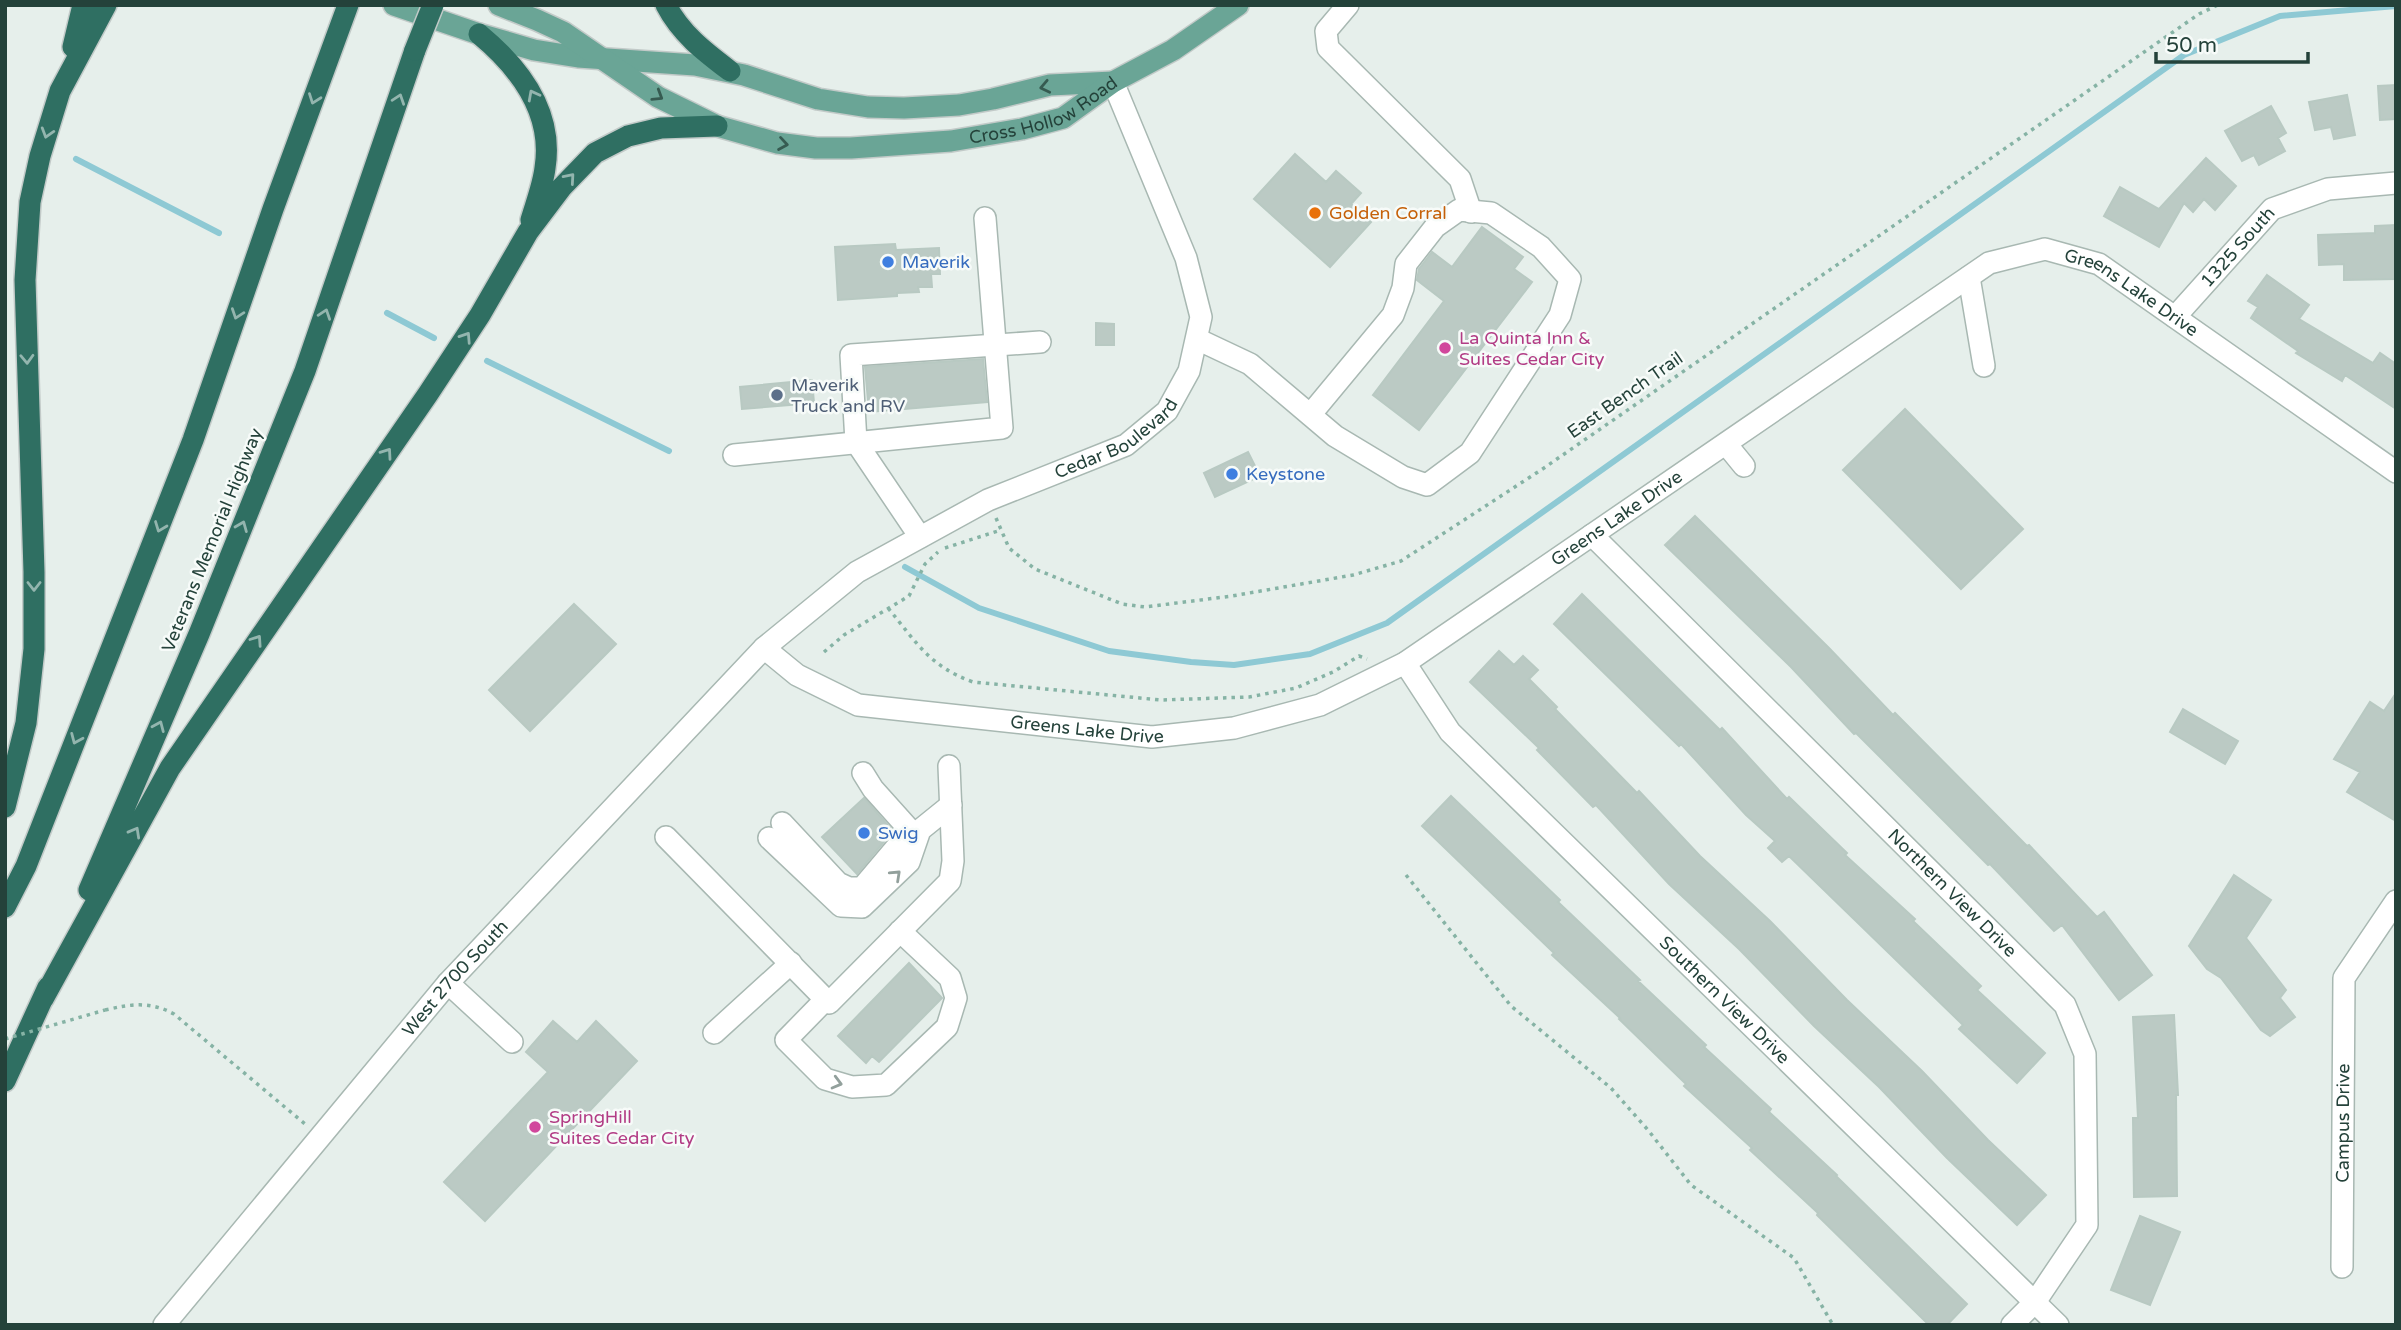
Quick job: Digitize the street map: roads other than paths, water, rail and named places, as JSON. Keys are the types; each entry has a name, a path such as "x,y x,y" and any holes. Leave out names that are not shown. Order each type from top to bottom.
{"highway":[{"path":"5,807 26,723 34,649 24,280 26,233 40,156 61,92 83,5"},
{"path":"61,92 106,5"},
{"path":"5,907 26,866 189,453 273,209 348,5"},
{"name":"Veterans Memorial Highway","path":"5,1081 43,999 199,634 305,371 415,50 433,5"},
{"path":"666,5 692,41 730,71"},
{"path":"479,34 510,63 529,87 544,125 547,146 545,167 528,232"},
{"path":"43,999 170,768 428,394 480,315 528,232 576,171 595,153 617,140 652,130 717,126"}],"main road":[{"name":"Cross Hollow Road","path":"394,5 534,50 603,59 677,62 730,71 825,100 885,108 959,105 1050,85 1113,82"},
{"name":"Cross Hollow Road","path":"499,5 552,27 658,97 717,126 764,140 816,148 869,148 951,141 1022,129 1063,118 1113,82"},
{"path":"1113,82 1173,50 1238,5"}],"street":[{"path":"1348,5 1326,31 1328,48 1460,180 1471,212"},
{"name":"Cedar Boulevard","path":"764,648 857,572 988,500 1126,445 1167,411 1189,371 1201,317 1186,258 1113,82"},
{"name":"1325 South","path":"2175,317 2272,209 2328,189 2396,183"},
{"path":"1197,339 1250,364 1310,415 1335,436 1403,477 1427,485 1470,453 1560,315 1570,279 1541,247 1491,213 1460,210 1435,227 1406,264 1403,288 1393,315 1310,415"},
{"path":"734,455 1002,428 985,218"},
{"name":"Greens Lake Drive","path":"764,648 797,675 858,705 1152,737 1234,728 1320,705 1405,663 1989,263 2045,249 2099,264 2396,472"},
{"path":"1969,277 1984,366"},
{"path":"920,537 856,442 851,355 1040,342"},
{"path":"1726,443 1744,466"},
{"name":"Northern View Drive","path":"1592,535 2065,1005 2085,1054 2087,1225 2035,1302 2012,1325"},
{"name":"West 2700 South","path":"164,1325 448,983 764,648"},
{"name":"Southern View Drive","path":"1405,663 1450,732 2058,1325"},
{"path":"666,837 829,1003 950,881 953,861 949,766"},
{"path":"863,773 873,789 914,829"},
{"path":"776,831 838,883 849,888 862,888 906,836 951,805"},
{"name":"Campus Drive","path":"2342,1267 2344,978 2396,901"},
{"path":"826,999 786,1040 825,1079 852,1087 886,1085 947,1027 957,998 950,978 900,931"},
{"path":"714,1033 791,964"},
{"path":"448,983 512,1042"}],"waterway":[{"path":"905,567 979,608 1109,651 1234,665 1310,654 1387,623 2184,55 2280,16 2396,6"},
{"path":"76,159 219,233"},
{"path":"387,313 434,338"},
{"path":"487,361 669,451"}],"place":[{"name":"Golden Corral","path":"1315,213"},
{"name":"Maverik","path":"888,262"},
{"name":"La Quinta Inn & Suites Cedar City","path":"1445,348"},
{"name":"Maverik Truck and RV","path":"777,395"},
{"name":"Keystone","path":"1232,474"},
{"name":"Swig","path":"864,833"},
{"name":"SpringHill Suites Cedar City","path":"535,1127"}]}
